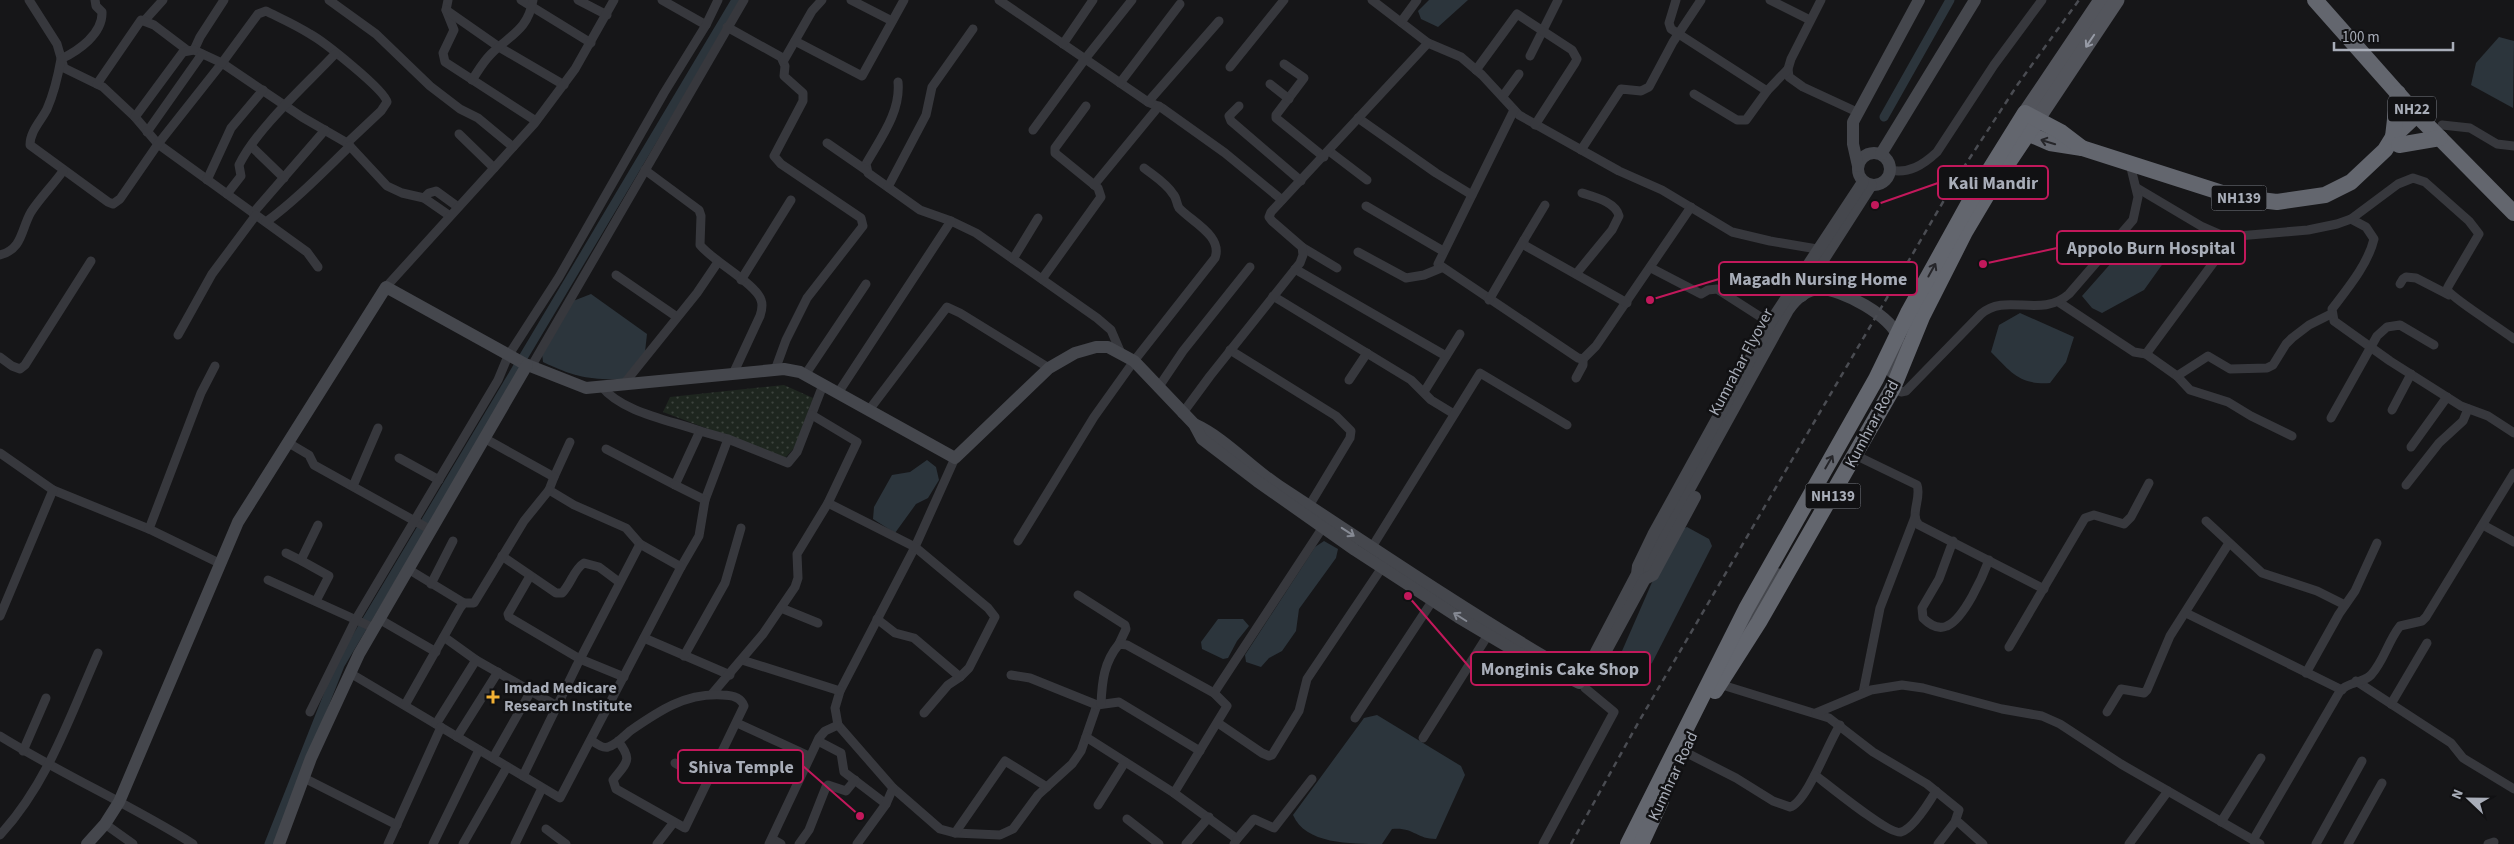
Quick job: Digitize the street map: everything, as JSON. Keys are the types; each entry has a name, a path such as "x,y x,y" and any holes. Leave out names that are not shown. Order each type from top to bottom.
{"highway":[{"name":"NH22","path":"2315,0 2398,93 2430,120 2514,199"},
{"name":"NH22","path":"2328,0 2430,120 2514,213"},
{"path":"2392,144 2398,93"},
{"name":"Kumhrar Road","path":"1628,844 1731,654 1855,455 1893,388 1909,323 1965,232 2031,116"},
{"name":"NH139","path":"2031,116 2061,132 2082,148"},
{"name":"NH139","path":"2022,131 2050,143 2082,148 2234,197 2277,202 2336,192 2351,182 2392,144 2430,120"},
{"path":"2392,144 2430,120"},
{"name":"NH139","path":"1731,654 1746,609 1909,323"},
{"name":"Kumhrar Road","path":"1641,844 1683,751 1719,684 1731,654"}],"main road":[{"path":"1867,184 1858,172 1852,134 1853,122 1919,0"},
{"path":"1881,154 1975,0"},
{"path":"2031,116 2101,0"},
{"path":"2031,116 2117,0"},
{"path":"1823,250 1794,314 1653,575 1644,571 1638,566 1653,536 1770,323 1823,250 1867,184 1885,181 1890,170 1889,163 1881,154 1870,153 1865,155 1858,166"},
{"path":"87,844 105,824 119,802 238,522 386,288 528,366 586,388 784,369 805,375 955,458 1049,368 1075,353 1096,347 1108,347 1134,361 1182,414 1194,424 1205,430 1261,474 1309,506 1325,523 1372,547 1385,563 1433,600 1488,635 1583,681"},
{"name":"Kumrahar Flyover","path":"1644,571 1794,302 1810,291 1831,290 1844,294 1890,323 1899,339 1896,362 1885,390 1731,654"},
{"path":"279,844 304,778 350,673 408,569 423,525 484,438 528,366"},
{"path":"1194,424 1202,439 1257,481 1385,563 1583,681"},
{"path":"1583,681 1644,571"}],"street":[{"path":"28,0 57,44 64,68 97,84 135,116 158,144 307,252 318,267"},
{"path":"95,0 96,6 102,12 98,26 87,42 61,59 51,99 32,133 30,145 63,171 113,204 120,199 158,144 261,11 312,34 370,82 386,98 387,102 381,111 349,145 291,204 266,222"},
{"path":"97,84 135,27 141,20 145,20 162,0"},
{"path":"148,132 195,51 200,37 224,0"},
{"path":"329,0 376,34 430,86 489,126 513,147"},
{"path":"448,0 446,10 454,30 445,47 444,58 452,67 536,121"},
{"path":"521,0 533,3 591,44"},
{"path":"578,0 607,15"},
{"path":"386,288 536,121 564,85 591,44 614,0"},
{"path":"662,0 706,25"},
{"path":"310,712 359,620 423,525 439,480 559,277 664,93 706,25 718,0"},
{"path":"528,366 744,0"},
{"path":"775,370 786,340 807,298 863,226 861,218 781,164 774,156 804,97 799,89 784,76 784,60 812,11 822,0"},
{"path":"851,0 892,21"},
{"path":"795,41 862,76 904,0"},
{"path":"999,0 1148,102 1159,106 1225,153 1282,200"},
{"path":"1063,44 1094,0"},
{"path":"1033,130 1085,59 1132,0"},
{"path":"1230,67 1284,0"},
{"path":"1372,0 1428,43 1453,52 1476,70 1503,96 1514,110 1535,125 1632,178 1662,190 1732,232 1823,250"},
{"path":"1401,22 1417,0"},
{"path":"1530,56 1558,0"},
{"path":"1674,0 1669,26 1678,34 1767,91"},
{"path":"1581,150 1621,89 1641,92 1649,87 1678,34 1701,0"},
{"path":"1770,0 1810,20"},
{"path":"1694,94 1738,120 1746,120 1767,91 1788,69 1821,0"},
{"path":"1890,170 1910,170 1927,161 1937,152 1994,64 2042,0"},
{"path":"472,80 487,58 516,35 533,3"},
{"path":"1120,83 1180,4"},
{"path":"446,10 499,47 564,85"},
{"path":"1476,70 1516,14 1572,50 1577,59 1535,125"},
{"path":"145,20 195,51 222,63 349,145 387,186 402,193 424,198 450,216"},
{"path":"1148,102 1219,21"},
{"path":"728,27 778,54 784,60"},
{"path":"888,187 926,115 932,87 973,28"},
{"path":"1337,268 1302,247 1280,229 1270,217 1274,208 1301,182 1428,43"},
{"path":"135,116 183,52 195,51"},
{"path":"227,194 241,176 239,165 251,146 285,105 335,54"},
{"path":"1284,64 1304,78 1276,115 1276,118 1367,180"},
{"path":"1788,69 1789,77 1796,83 1857,112"},
{"path":"1503,96 1519,74"},
{"path":"866,170 866,164 894,112 899,93 898,82"},
{"path":"1270,84 1289,99"},
{"path":"208,180 231,128 263,90"},
{"path":"1042,279 1098,204 1101,193 1055,152 1055,148 1086,106"},
{"path":"1094,185 1159,106"},
{"path":"1239,106 1230,116 1231,121 1301,182"},
{"path":"1514,110 1438,264 1441,268 1562,348 1583,359"},
{"path":"1358,118 1436,173 1472,194"},
{"path":"2430,120 2470,128 2498,144 2514,146"},
{"path":"178,335 212,274 255,214 325,130"},
{"path":"458,134 494,168"},
{"path":"826,143 925,212 951,221 976,233 1042,279 1105,324 1115,337 1120,352"},
{"path":"251,146 284,178"},
{"path":"1893,388 1901,392 1906,391 1981,314 1993,305 2032,307 2060,303 2129,226 2137,206 2137,188 2130,164"},
{"path":"1018,541 1094,417 1134,361 1216,254 1216,245 1208,234 1179,208 1173,194 1165,184 1144,168"},
{"path":"645,170 699,210 701,216 700,244 718,262 756,292 761,299 763,306 733,374"},
{"path":"0,255 6,254 20,241 31,213 63,171"},
{"path":"2146,354 2232,240 2245,234 2318,229 2351,219 2398,184 2413,178 2425,182 2470,221 2479,234 2447,289 2449,295"},
{"path":"2137,188 2196,224 2232,240"},
{"path":"424,198 429,193 436,191 458,207"},
{"path":"1576,274 1612,230 1619,216 1618,211 1612,206 1582,193"},
{"path":"741,280 791,200"},
{"path":"1489,300 1545,205"},
{"path":"1366,206 1443,251"},
{"path":"1576,378 1583,365 1583,359 1596,346 1627,303 1691,207"},
{"path":"1013,259 1038,218"},
{"path":"2351,219 2366,228 2374,239 2372,247 2358,273 2332,309 2331,314 2334,321 2447,397 2468,409 2488,416 2514,433"},
{"path":"838,393 951,221"},
{"path":"1524,240 1527,247 1627,303"},
{"path":"1182,414 1295,269 1303,255 1302,247"},
{"path":"1358,252 1406,278 1424,275 1441,268"},
{"path":"0,357 20,369 25,365 91,261"},
{"path":"623,385 718,262"},
{"path":"1158,388 1193,338 1250,267"},
{"path":"1651,268 1701,294 1708,290 1716,289 1770,323"},
{"path":"1295,269 1446,356"},
{"path":"616,275 677,317"},
{"path":"2400,284 2403,279 2411,277 2449,295 2477,311 2514,339"},
{"path":"805,375 866,284"},
{"path":"1273,296 1418,385 1430,400 1454,414"},
{"path":"2060,303 2134,352 2146,354 2177,376 2197,394 2228,402 2251,416 2292,436"},
{"path":"869,410 947,307 960,312 1049,368"},
{"path":"2177,376 2208,356 2230,369 2267,368 2273,365 2292,338 2309,325 2331,314"},
{"path":"2330,418 2377,336 2393,324 2405,327 2434,344"},
{"path":"1424,392 1460,334"},
{"path":"1230,350 1336,416 1350,430 1350,438 1309,506"},
{"path":"1349,380 1367,353"},
{"path":"149,529 201,393 215,366"},
{"path":"1372,547 1480,373 1567,425"},
{"path":"2392,410 2411,374"},
{"path":"602,387 609,396 622,404 728,439 788,463 798,452 824,385"},
{"path":"2411,447 2447,397"},
{"path":"2406,485 2439,443 2463,421 2468,409"},
{"path":"712,694 730,675 781,608 798,578 797,554 828,503 857,442 812,415"},
{"path":"353,486 378,428"},
{"path":"2514,428 2514,433"},
{"path":"676,485 700,431"},
{"path":"484,438 554,477"},
{"path":"350,673 560,798 680,567 699,536 705,500 728,439"},
{"path":"287,442 309,455 314,465 423,525"},
{"path":"408,569 464,603 474,602 524,521 549,490 570,442"},
{"path":"606,450 705,500"},
{"path":"0,453 53,490 149,529 219,563"},
{"path":"1855,455 1917,485 1919,495 1915,517 1880,608 1863,692"},
{"path":"399,458 439,480"},
{"path":"955,458 914,547 840,691 835,708 838,725 893,788 940,829 956,833 1000,835 1007,833 1013,829 1038,795 1072,764 1099,705 1102,675 1126,629 1125,625 1078,595"},
{"path":"1816,713 1863,692 1887,686 1912,686 1994,708 2042,716 2060,724 2168,791 2257,842 2342,690 2356,681 2364,680 2374,671 2400,626 2422,621 2426,617 2514,473"},
{"path":"2009,647 2084,518 2094,515 2124,524 2131,517 2149,483"},
{"path":"0,616 53,490"},
{"path":"549,490 574,505 626,528 640,544 680,567"},
{"path":"828,503 914,547 988,608 995,616 976,656 960,678 948,685 924,713"},
{"path":"1915,517 1919,525 2044,589"},
{"path":"2206,521 2262,573 2317,591 2345,605"},
{"path":"1214,693 1325,523"},
{"path":"302,561 304,552 318,525"},
{"path":"2483,525 2514,542"},
{"path":"684,656 725,583 741,528"},
{"path":"431,584 454,541"},
{"path":"1952,541 1939,579 1922,608 1923,618 1932,625 1946,627 1956,619 1976,589 1989,560"},
{"path":"2108,712 2122,690 2144,693 2147,690 2167,642 2229,543"},
{"path":"2306,673 2355,591 2377,543"},
{"path":"523,776 580,659 640,544"},
{"path":"286,553 329,576 316,601"},
{"path":"502,556 556,593 562,593 584,563 599,567 619,582"},
{"path":"1218,723 1262,753 1269,756 1272,755 1299,711 1304,686 1311,671 1385,563"},
{"path":"530,576 510,608 508,614 510,617 580,659 624,678"},
{"path":"268,580 436,652"},
{"path":"1355,718 1433,600"},
{"path":"405,705 464,603"},
{"path":"781,608 818,623"},
{"path":"2186,613 2342,690"},
{"path":"878,619 895,633 914,638 960,678"},
{"path":"1423,738 1488,635"},
{"path":"444,637 476,660 557,706"},
{"path":"644,638 730,675"},
{"path":"2391,704 2427,643"},
{"path":"1119,644 1127,645 1214,693 1227,706 1174,792"},
{"path":"0,834 19,814 49,766 98,653"},
{"path":"388,844 438,725 476,660"},
{"path":"742,660 840,691"},
{"path":"457,737 498,672"},
{"path":"1011,675 1030,678 1099,705 1119,702 1200,751"},
{"path":"1543,844 1614,712 1583,681"},
{"path":"2356,681 2451,743 2463,758 2514,789"},
{"path":"1719,684 1816,713 1840,725 1873,752 1958,807 1956,820 1938,844"},
{"path":"493,758 531,691"},
{"path":"590,740 605,748 676,702 712,694 732,696 743,702 744,706 737,723 685,828 620,792 613,784 613,780 627,762 626,751 618,740"},
{"path":"23,751 46,698"},
{"path":"737,723 809,756"},
{"path":"782,844 770,842 809,756 825,731 838,725"},
{"path":"1683,751 1736,778 1774,801 1790,807 1797,803 1815,775 1829,742 1840,725"},
{"path":"0,736 49,766 119,802 193,844"},
{"path":"1086,737 1174,792 1209,817 1236,842 1250,821 1254,819 1274,828 1312,779"},
{"path":"818,741 840,752 844,772 886,804"},
{"path":"432,844 479,750"},
{"path":"2221,822 2261,758"},
{"path":"956,833 1005,761 1047,787"},
{"path":"2316,844 2362,761"},
{"path":"1098,805 1125,762"},
{"path":"675,763 707,781"},
{"path":"463,844 507,766"},
{"path":"1815,775 1883,825 1898,833 1902,832 1912,823 1936,791"},
{"path":"304,778 397,825"},
{"path":"799,844 809,830 826,787 828,785 846,791 855,780"},
{"path":"2348,844 2382,783"},
{"path":"515,844 542,788"},
{"path":"857,844 886,804 893,788"},
{"path":"2129,844 2168,791"},
{"path":"1186,844 1209,817"},
{"path":"1127,819 1159,844"},
{"path":"1956,820 1984,844"},
{"path":"657,844 674,822"},
{"path":"105,824 133,844"},
{"path":"546,829 566,844"},
{"path":"1005,844 1007,833"}],"shaded area":[{"path":"1429,0 1468,0 1438,27 1421,19 1418,11"},
{"path":"2499,37 2514,41 2513,108 2471,85 2476,63"},
{"path":"2143,233 2147,235 2143,243 2164,262 2144,290 2102,313 2092,308 2082,296 2128,244"},
{"path":"591,294 647,334 645,352 623,379 600,379 582,376 543,362 542,353 573,301"},
{"path":"2020,313 2074,337 2066,362 2050,383 2031,382 2016,376 1991,352 1999,325"},
{"path":"784,385 813,398 795,447 785,458 663,412 670,397"},
{"path":"927,460 936,467 939,480 928,498 916,504 895,533 873,519 874,507 892,475 910,472"},
{"path":"1687,527 1709,539 1712,546 1652,663 1642,670 1629,669 1620,660 1622,651 1674,532"},
{"path":"1324,541 1338,549 1336,558 1299,609 1296,631 1282,651 1269,658 1261,667 1246,662 1245,655 1315,547"},
{"path":"1218,619 1243,619 1249,626 1237,641 1228,658 1223,659 1202,649 1201,642"},
{"path":"1377,715 1461,766 1465,775 1436,839 1424,837 1410,831 1392,829 1382,844 1356,844 1330,840 1307,832 1299,825 1293,815 1364,718"}],"waterway":[{"path":"269,844 340,665 736,0"},
{"path":"1884,117 1950,0"}],"railway":[{"path":"1571,844 1638,723 1960,173 2018,84 2079,0"}],"place":[{"name":"Kali Mandir","path":"1875,205"},
{"name":"Appolo Burn Hospital","path":"1983,264"},
{"name":"Magadh Nursing Home","path":"1650,300"},
{"name":"Monginis Cake Shop","path":"1408,596"},
{"name":"Imdad Medicare Research Institute","path":"493,697"},
{"name":"Shiva Temple","path":"860,816"}]}
